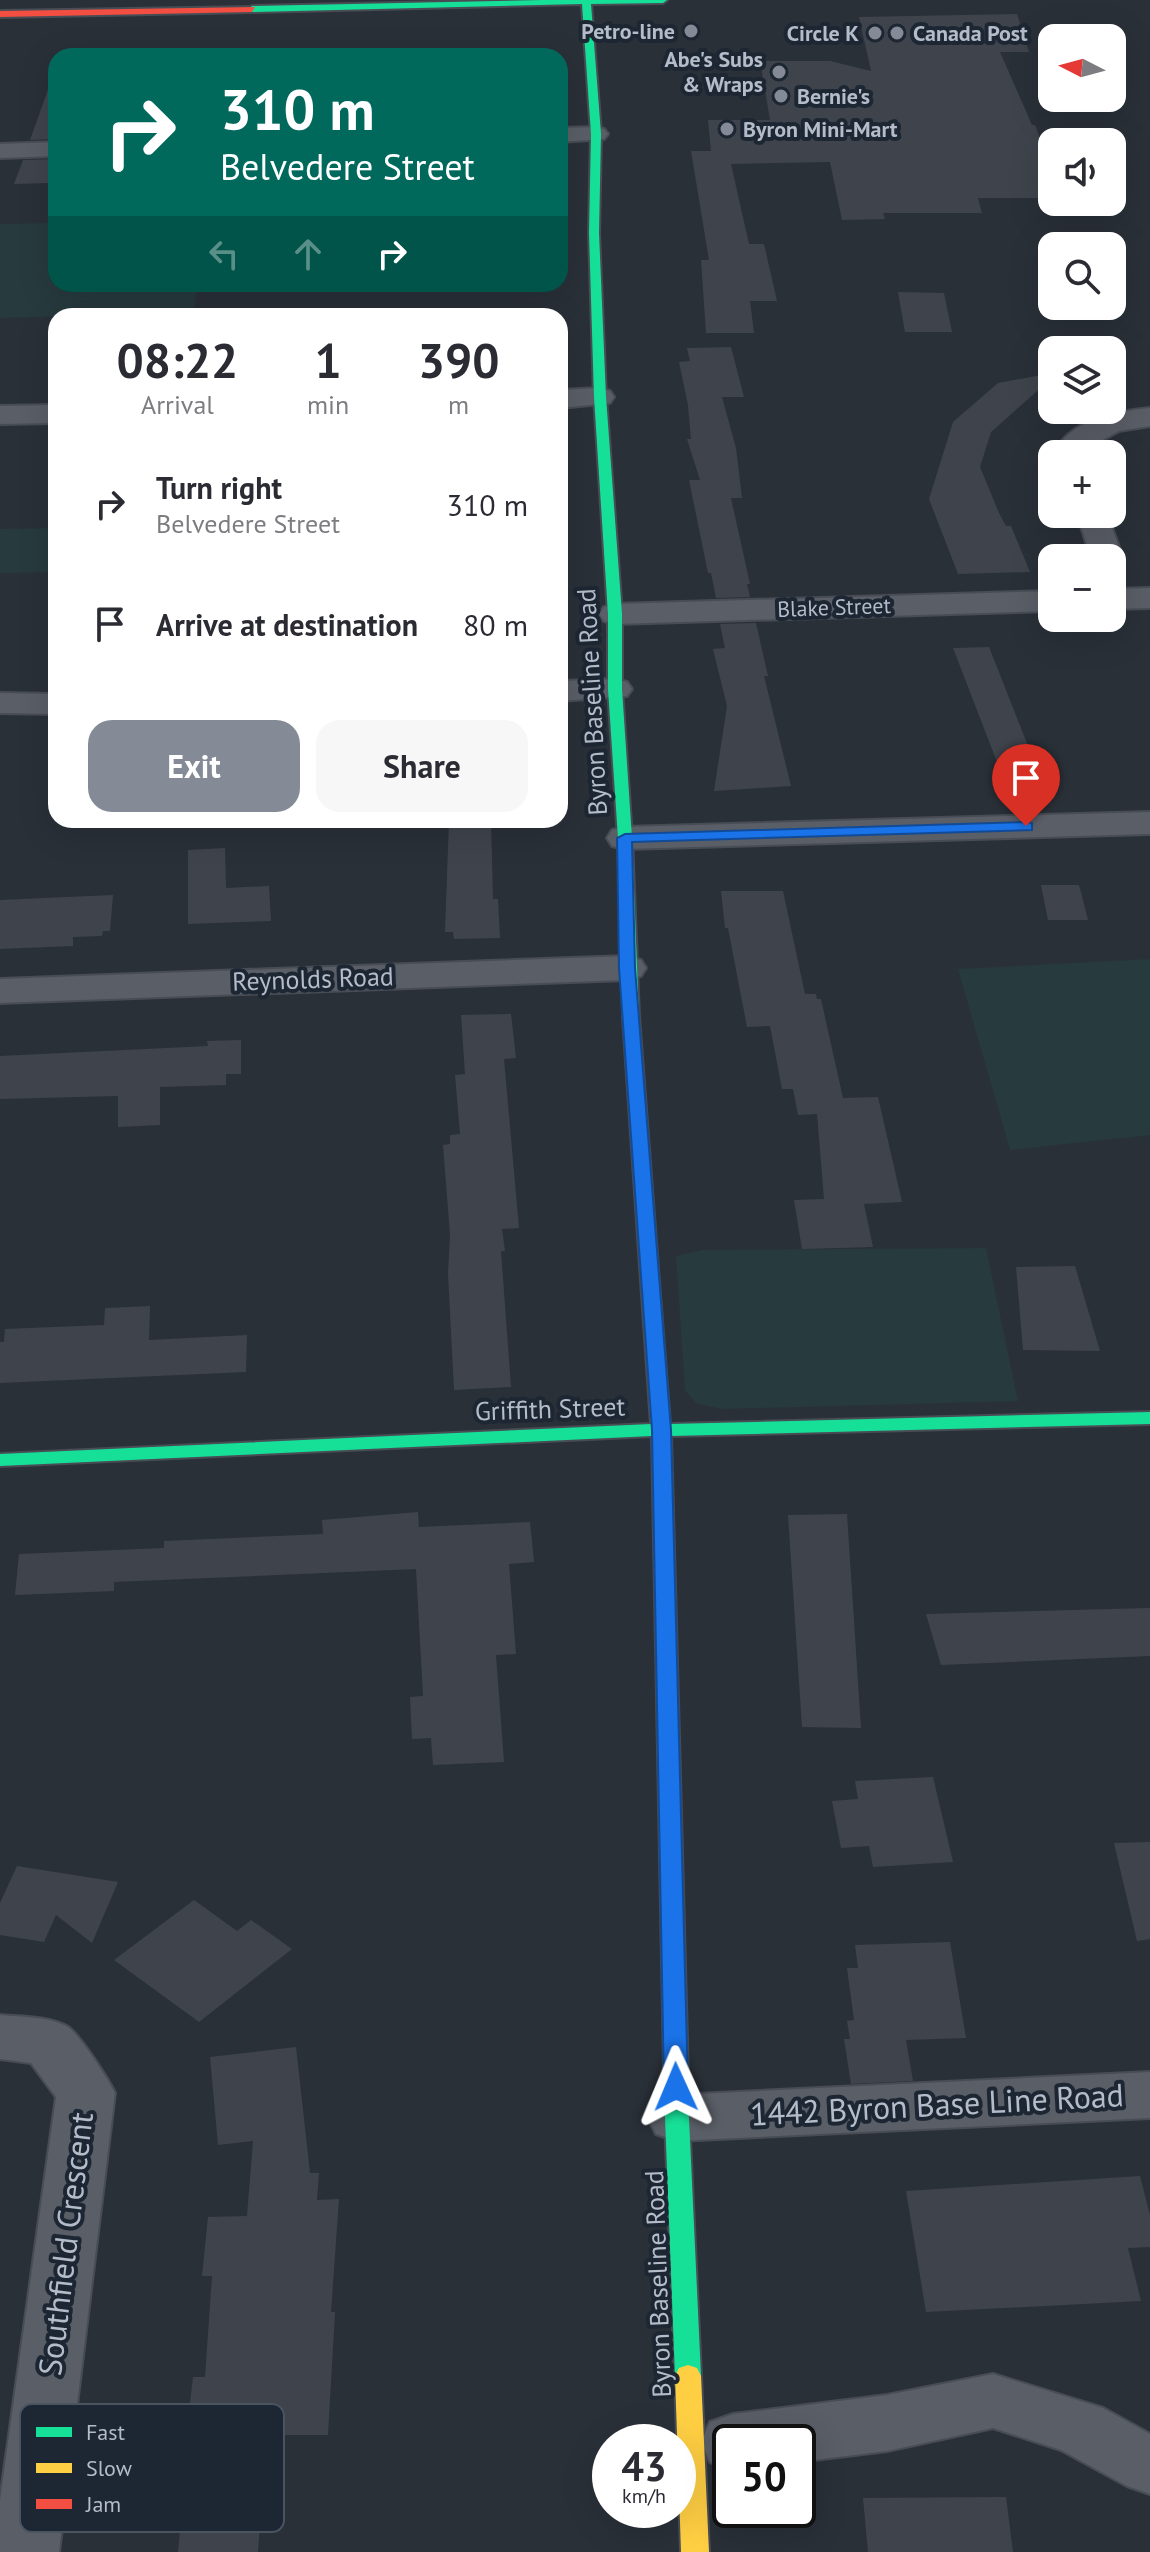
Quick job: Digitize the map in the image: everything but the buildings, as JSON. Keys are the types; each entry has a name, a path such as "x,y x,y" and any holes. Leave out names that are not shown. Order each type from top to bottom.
{"main road":[{"path":"0,14 663,0"},
{"name":"Byron Baseline Road","path":"586,1 596,134 594,233 600,397 615,614 615,689 625,838 627,968 661,1430 677,2118 715,2424"},
{"name":"Griffith Street","path":"0,1460 661,1430 1150,1418"},
{"name":"Byron Baseline Road","path":"695,2552 712,2472"}],"street":[{"path":"568,135 596,134"},
{"path":"0,151 48,149"},
{"path":"568,399 600,397"},
{"path":"0,415 48,414"},
{"path":"1080,440 1091,430 1124,419 1150,417"},
{"name":"Blake Street","path":"615,614 1038,601"},
{"path":"568,691 615,689"},
{"path":"0,703 48,704"},
{"path":"625,838 1150,823"},
{"name":"Reynolds Road","path":"0,991 627,968"},
{"name":"Southfield Crescent","path":"0,2037 48,2043 86,2093 45,2404"},
{"name":"1442 Byron Base Line Road","path":"677,2118 1150,2095"},
{"path":"816,2432 887,2423 993,2401 1080,2428 1150,2466"},
{"name":"Southfield Crescent","path":"26,2552 29,2532"}],"green space":[{"path":"48,223 48,292 197,292 194,308 48,308 48,317 0,318 0,224"},
{"path":"48,528 48,572 0,573 0,529"},
{"path":"1150,959 1150,1135 1010,1150 958,969"},
{"path":"986,1248 1018,1401 721,1409 696,1403 685,1390 676,1256 703,1250"}],"traffic: fast":[{"path":"586,0 596,134 594,233 600,397 615,614 615,689 625,838 631,1017"},
{"path":"252,9 663,0"},
{"path":"651,1295 661,1430 677,2118 688,2376"},
{"path":"0,1460 661,1430 1150,1418"}],"traffic: slow":[{"path":"688,2376 695,2552"}],"traffic: jam":[{"path":"0,14 252,9"},
{"path":"631,1017 651,1295"}],"place":[{"name":"Petro-line","path":"691,31"},
{"name":"Circle K","path":"875,33"},
{"name":"Canada Post","path":"897,33"},
{"name":"Abe's Subs & Wraps","path":"779,72"},
{"name":"Bernie's","path":"781,96"},
{"name":"Byron Mini-Mart","path":"727,129"}],"route":[{"path":"676,2087 661,1430 627,968 625,838 1026,826"}]}
